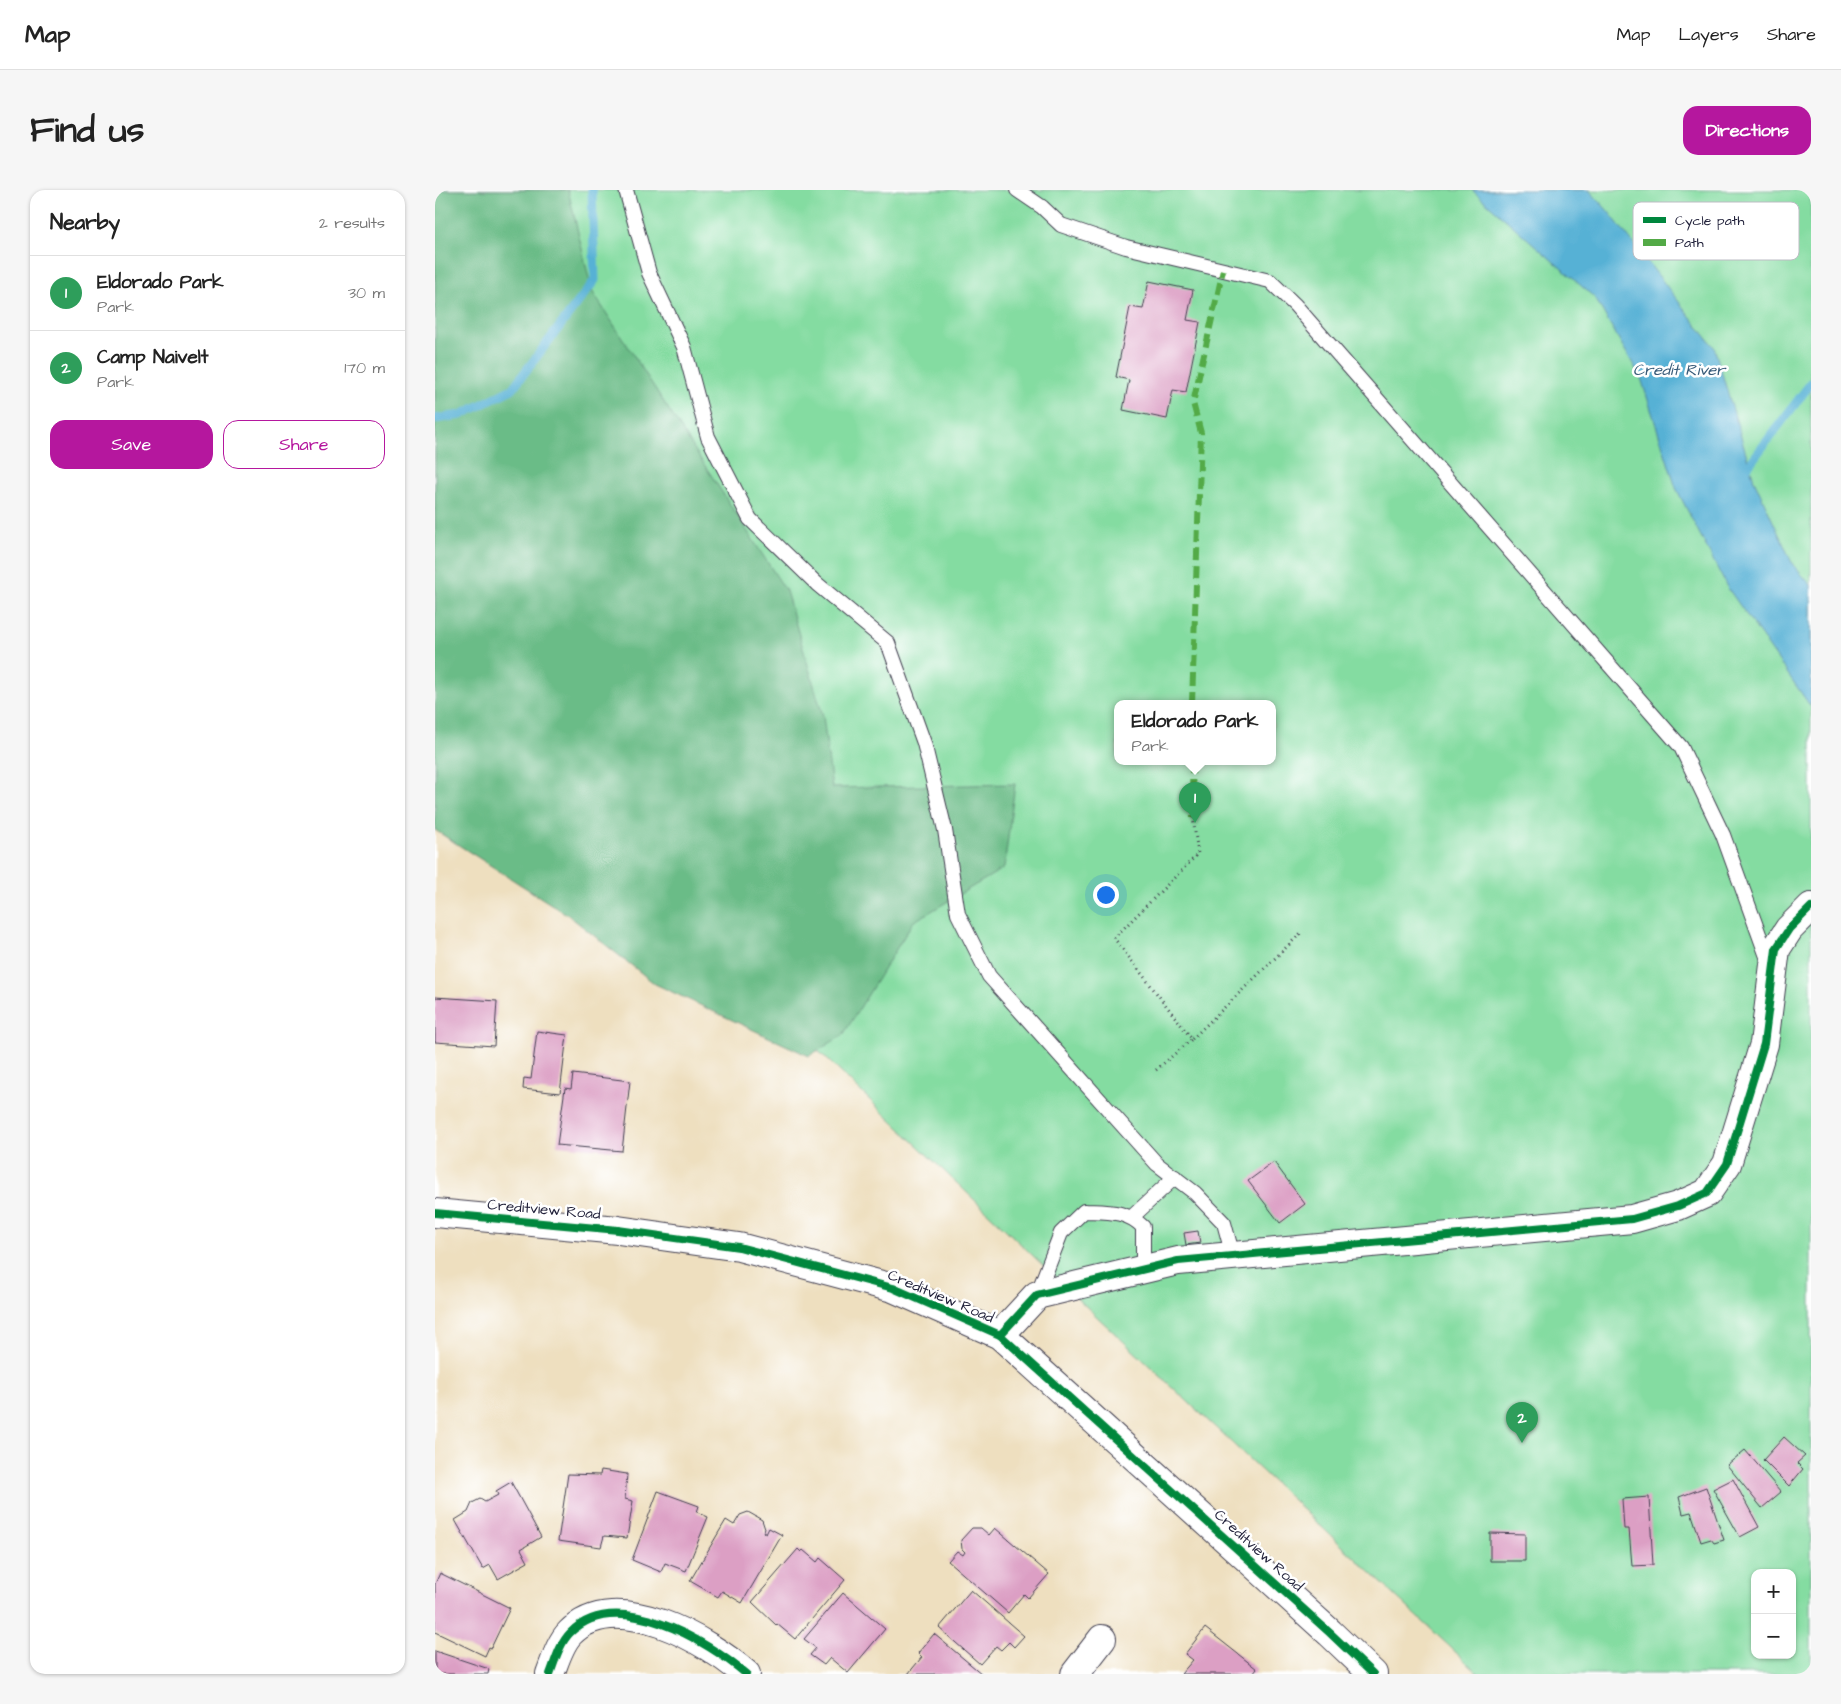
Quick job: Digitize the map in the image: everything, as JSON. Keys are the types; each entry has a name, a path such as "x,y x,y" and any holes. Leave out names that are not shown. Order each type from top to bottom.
{"street":[{"path":"1000,1335 1037,1295 1178,1261 1632,1218 1678,1206 1707,1193 1727,1164 1764,1044 1776,949 1789,929 1811,907"},
{"name":"Creditview Road","path":"435,1213 618,1230 739,1246 893,1288 1000,1335 1373,1674"},
{"path":"550,1674 559,1649 570,1633 586,1622 609,1615 634,1616 667,1625 709,1646 746,1674"},
{"path":"1075,1674 1103,1639"}],"lane":[{"path":"626,190 649,273 684,347 708,438 750,518 817,584 888,643 924,743 945,830 958,914 989,976 1157,1164 1195,1193 1224,1223 1233,1256"},
{"path":"1017,190 1042,206 1061,225 1126,247 1270,281 1295,306 1681,747 1723,835 1772,970"},
{"path":"1133,1217 1175,1177"},
{"path":"1037,1295 1061,1233 1084,1211 1116,1213 1133,1217 1143,1227 1143,1269"}],"path":[{"path":"1192,1039 1114,938 1198,854 1193,818"},
{"path":"1156,1070 1192,1039 1303,931"}],"green space":[{"path":"435,190 1811,190 1811,1674 1479,1674 1093,1313 435,685"},
{"path":"435,190 568,190 592,291 786,591 823,716 832,788 1015,784 1004,868 913,922 843,1035 809,1056 655,984 568,915 435,830"}],"water":[{"name":"Credit River","path":"1472,190 1589,190 1633,243 1633,260 1646,260 1714,347 1754,480 1793,565 1811,585 1811,707 1727,587 1676,488 1641,378 1595,298"}],"building":[{"path":"1149,281 1193,290 1187,320 1200,322 1186,392 1173,390 1167,419 1123,410 1129,380 1116,377 1130,307 1143,309"},
{"path":"435,997 497,1001 494,1046 435,1042"},
{"path":"537,1031 567,1035 560,1093 523,1089 524,1078 531,1079"},
{"path":"573,1074 630,1081 622,1151 557,1145 565,1088 571,1089"},
{"path":"1274,1162 1305,1204 1280,1223 1248,1181"},
{"path":"1198,1231 1200,1243 1186,1245 1184,1233"},
{"path":"1784,1437 1805,1456 1797,1463 1803,1469 1789,1486 1763,1460"},
{"path":"1745,1450 1781,1492 1762,1508 1727,1465"},
{"path":"601,1470 627,1474 625,1499 633,1501 627,1538 604,1536 601,1547 558,1541 568,1474 600,1475"},
{"path":"1733,1479 1759,1527 1740,1537 1713,1489"},
{"path":"511,1482 541,1537 521,1549 528,1562 498,1579 490,1565 483,1569 455,1520 468,1512 472,1503 480,1499 485,1502 498,1495 496,1491"},
{"path":"1706,1487 1724,1540 1714,1543 1711,1539 1701,1542 1691,1512 1683,1514 1679,1497"},
{"path":"658,1491 699,1506 697,1512 708,1517 686,1571 665,1563 661,1572 632,1560"},
{"path":"1649,1497 1653,1565 1632,1566 1629,1529 1624,1529 1622,1499"},
{"path":"748,1512 762,1520 765,1529 763,1532 766,1534 769,1528 782,1535 742,1603 722,1591 718,1597 690,1581 726,1520 734,1525 740,1515"},
{"path":"972,1528 981,1528 989,1535 995,1528 1049,1574 1028,1598 1024,1594 1008,1613 948,1561 957,1551 963,1555 965,1552 962,1549 961,1540"},
{"path":"1490,1533 1525,1534 1525,1561 1490,1561"},
{"path":"798,1549 801,1552 803,1550 817,1562 820,1558 845,1580 795,1639 776,1625 752,1602"},
{"path":"440,1573 510,1608 491,1648 489,1647 485,1656 435,1632 435,1584"},
{"path":"971,1590 1024,1636 1014,1647 1009,1642 1001,1650 996,1646 980,1664 939,1628"},
{"path":"843,1593 885,1629 848,1673 830,1658 824,1665 810,1655 816,1648 804,1639"},
{"path":"1205,1628 1257,1669 1253,1674 1181,1674 1193,1660 1185,1654"},
{"path":"934,1634 982,1674 908,1674 922,1657 918,1653"},
{"path":"435,1651 489,1669 488,1674 435,1674"}],"waterway":[{"path":"435,419 461,415 512,389 595,280 592,190"},
{"path":"1742,474 1811,383"}],"marked path":[{"path":"1192,700 1201,433 1193,403 1223,270"},
{"path":"1192,765 1193,818"}],"cycle path":[{"path":"1000,1335 1037,1295 1178,1261 1632,1219 1678,1206 1707,1193 1727,1164 1764,1044 1776,949 1789,929 1811,907"},
{"path":"435,1213 618,1230 739,1247 893,1288 1000,1335 1373,1674"},
{"path":"550,1674 561,1647 570,1633 589,1620 612,1615 636,1617 686,1634 709,1647 746,1674"}],"place":[{"name":"Eldorado Park","path":"1195,823"},
{"name":"Camp Naivelt","path":"1522,1443"}]}
